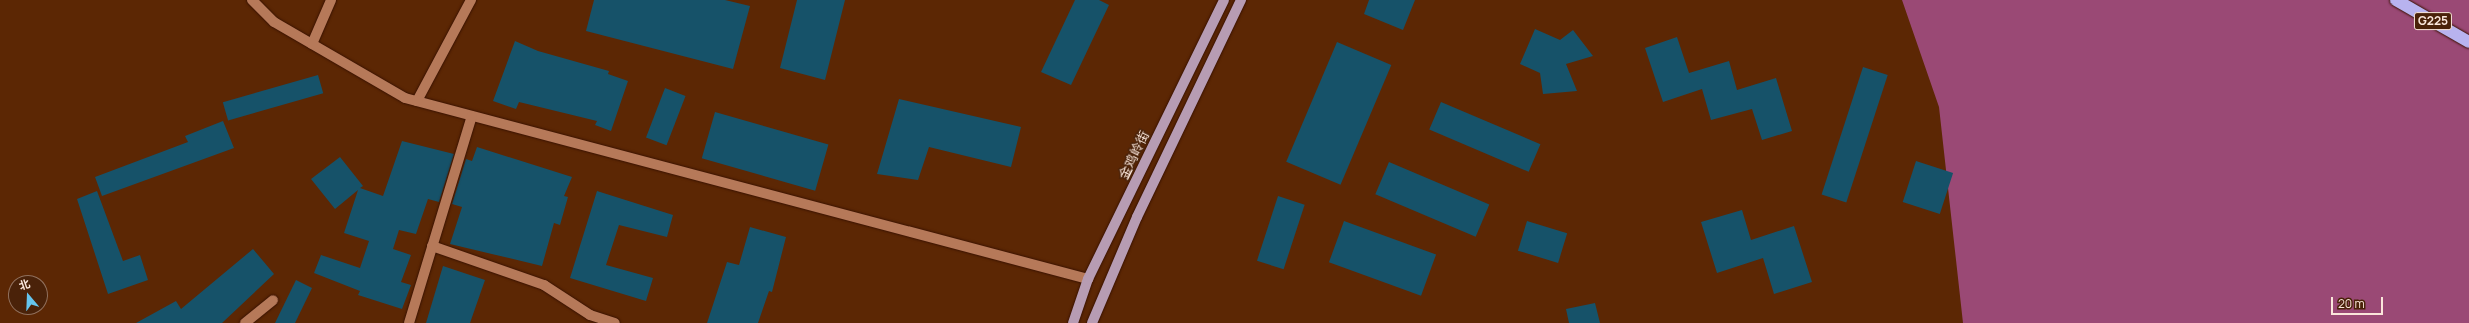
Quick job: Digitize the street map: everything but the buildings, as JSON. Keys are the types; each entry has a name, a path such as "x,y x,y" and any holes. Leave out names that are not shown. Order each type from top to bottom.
{"highway":[{"name":"G225","path":"2396,0 2469,42"}],"main road":[{"name":"金鸡岭街","path":"1073,323 1088,279 1224,0"},
{"path":"1092,323 1137,216 1241,0"}],"street":[{"path":"252,0 274,22 405,98 1088,279"},
{"path":"312,44 330,0"},
{"path":"417,101 471,0"},
{"path":"409,323 472,116"},
{"path":"432,246 544,285 590,315 615,323"},
{"path":"245,323 272,300"}],"shaded area":[{"path":"1902,0 2469,0 2469,323 1963,323 1939,107"}]}
